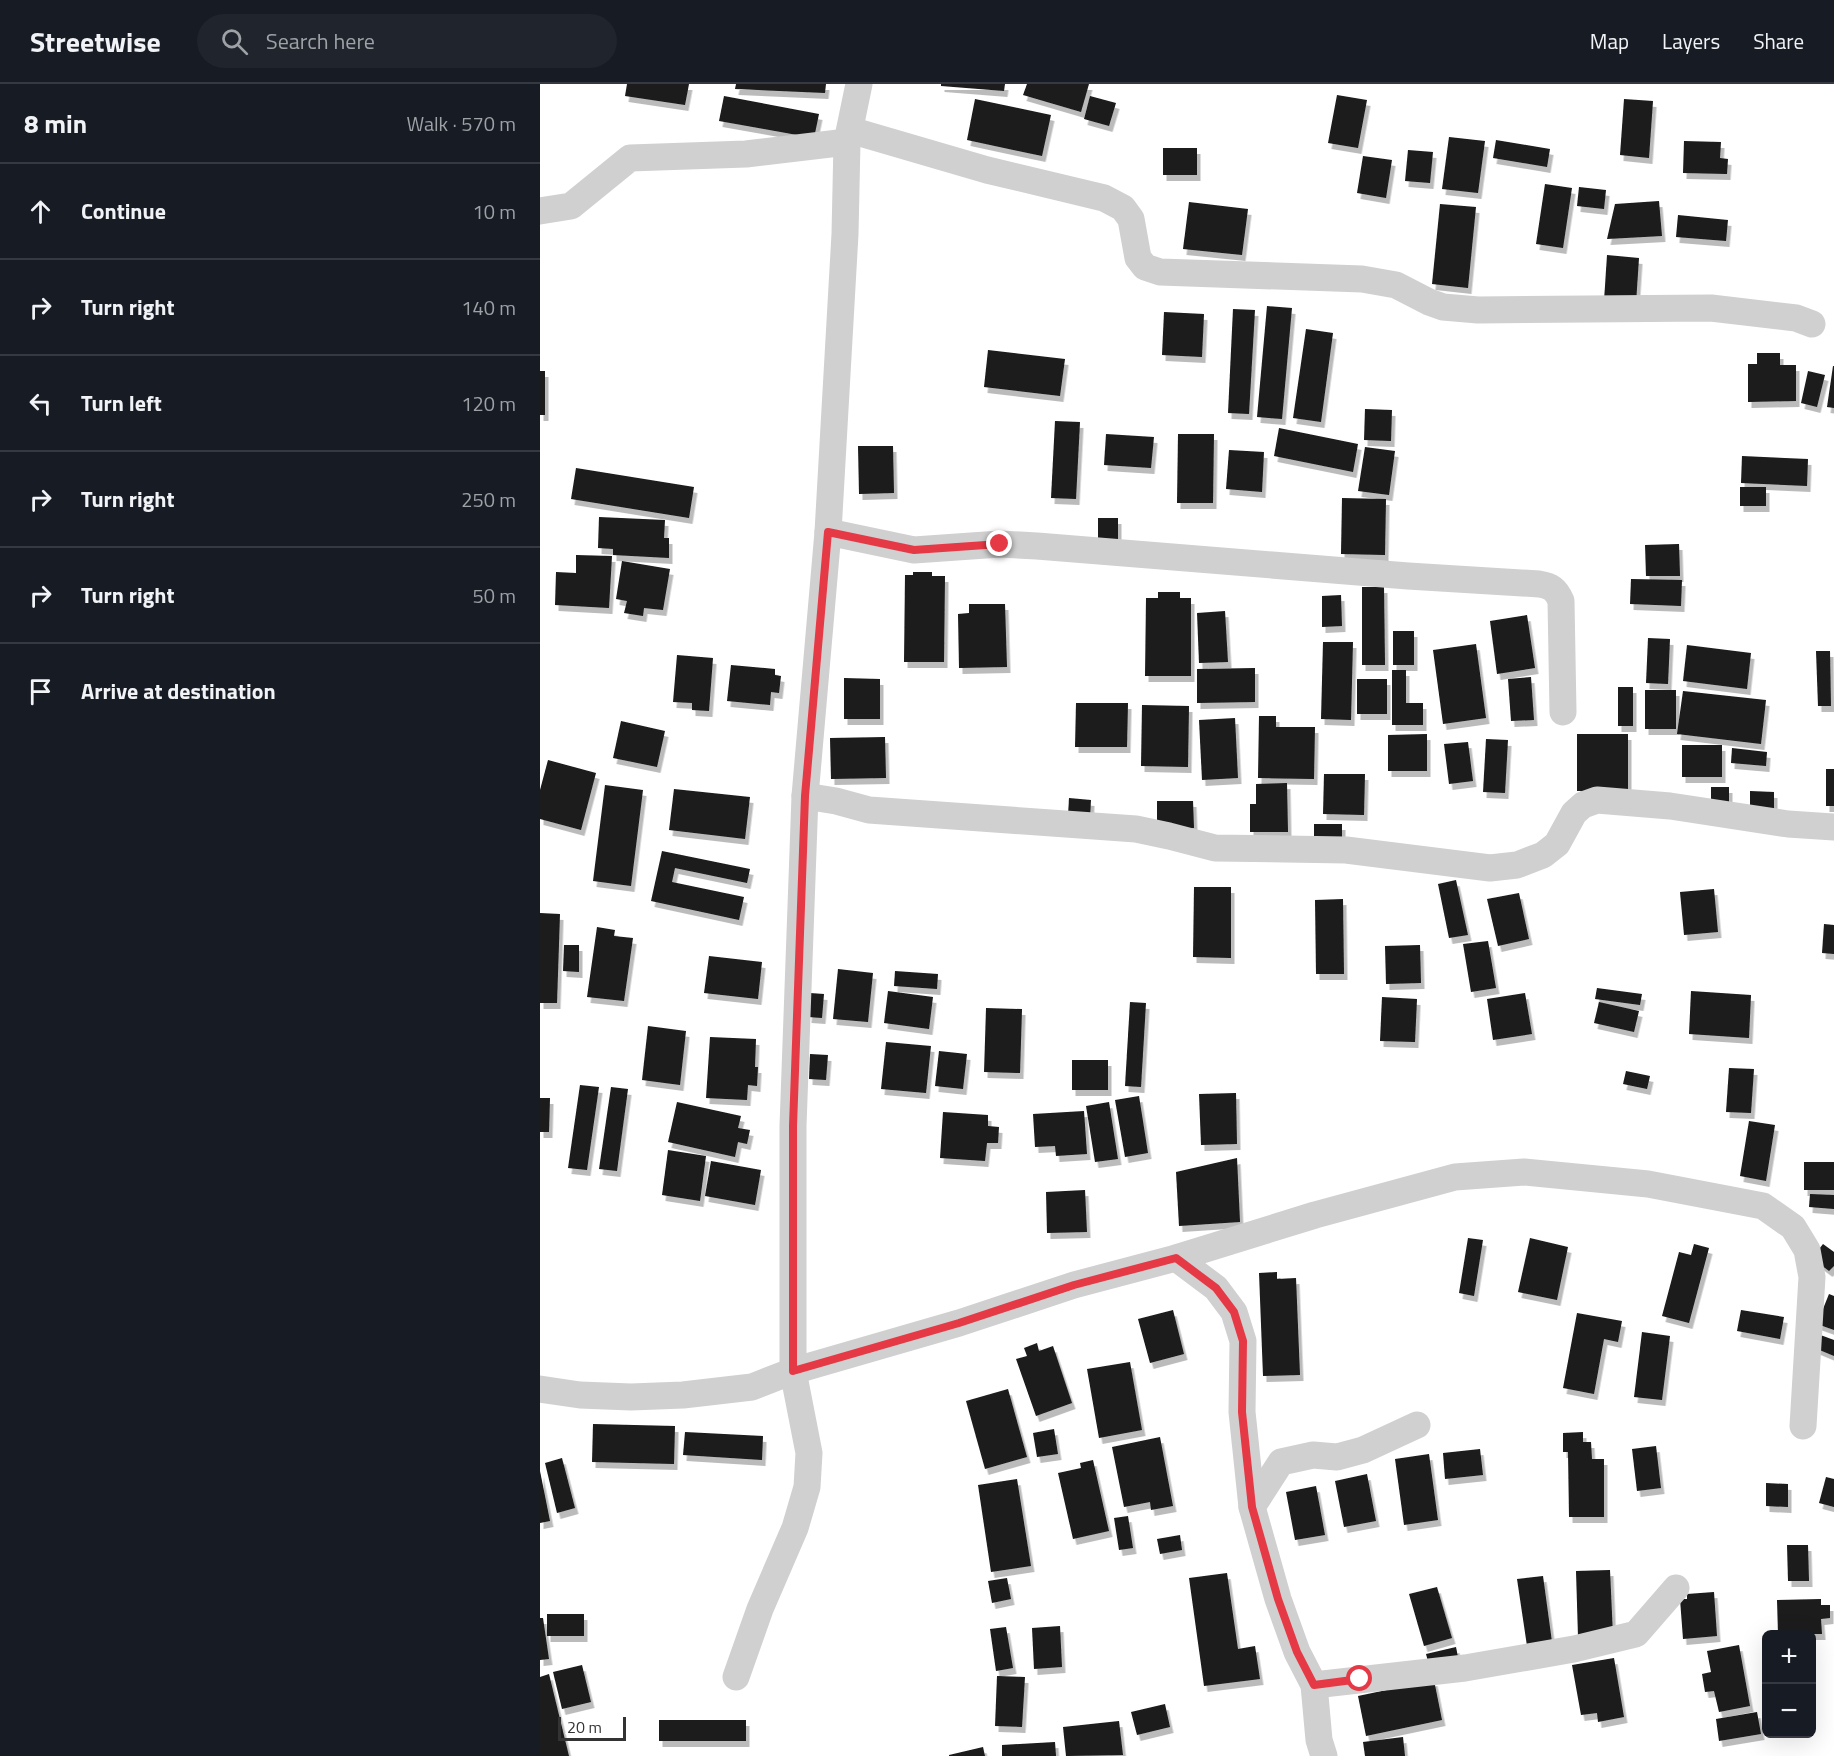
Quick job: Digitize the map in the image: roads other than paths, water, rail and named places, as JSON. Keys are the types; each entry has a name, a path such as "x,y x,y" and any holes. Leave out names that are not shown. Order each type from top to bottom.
{"street":[{"path":"736,1677 760,1609 795,1528 807,1487 809,1453 793,1371 793,1126 805,796 828,532 849,136 859,84"},
{"path":"540,212 571,206 630,158 746,154 849,136 1104,198 1123,208 1131,219 1137,258 1145,267 1160,272 1362,279 1396,285 1443,307 1466,309 1711,308 1796,318 1812,324"},
{"path":"828,532 914,550 1000,544 1037,546 1384,575 1550,586 1557,591 1561,601 1563,712"},
{"path":"805,796 869,810 1136,829 1215,848 1347,850 1490,868 1517,865 1543,855 1557,844 1574,813 1583,805 1596,800 1670,806 1788,824 1834,827"},
{"path":"540,1389 580,1395 631,1397 683,1395 752,1387 793,1371 959,1323 1074,1285 1176,1258 1315,1215 1455,1177 1524,1172 1648,1184 1763,1206 1793,1227 1807,1250 1812,1277 1803,1426"},
{"path":"1176,1258 1216,1288 1234,1312 1243,1341 1242,1412 1252,1507 1278,1599 1297,1652 1314,1685 1319,1740 1324,1756"},
{"path":"1252,1507 1281,1462 1313,1455 1337,1456 1363,1450 1417,1425"},
{"path":"1314,1685 1465,1668 1574,1649 1636,1634 1676,1588"}]}
